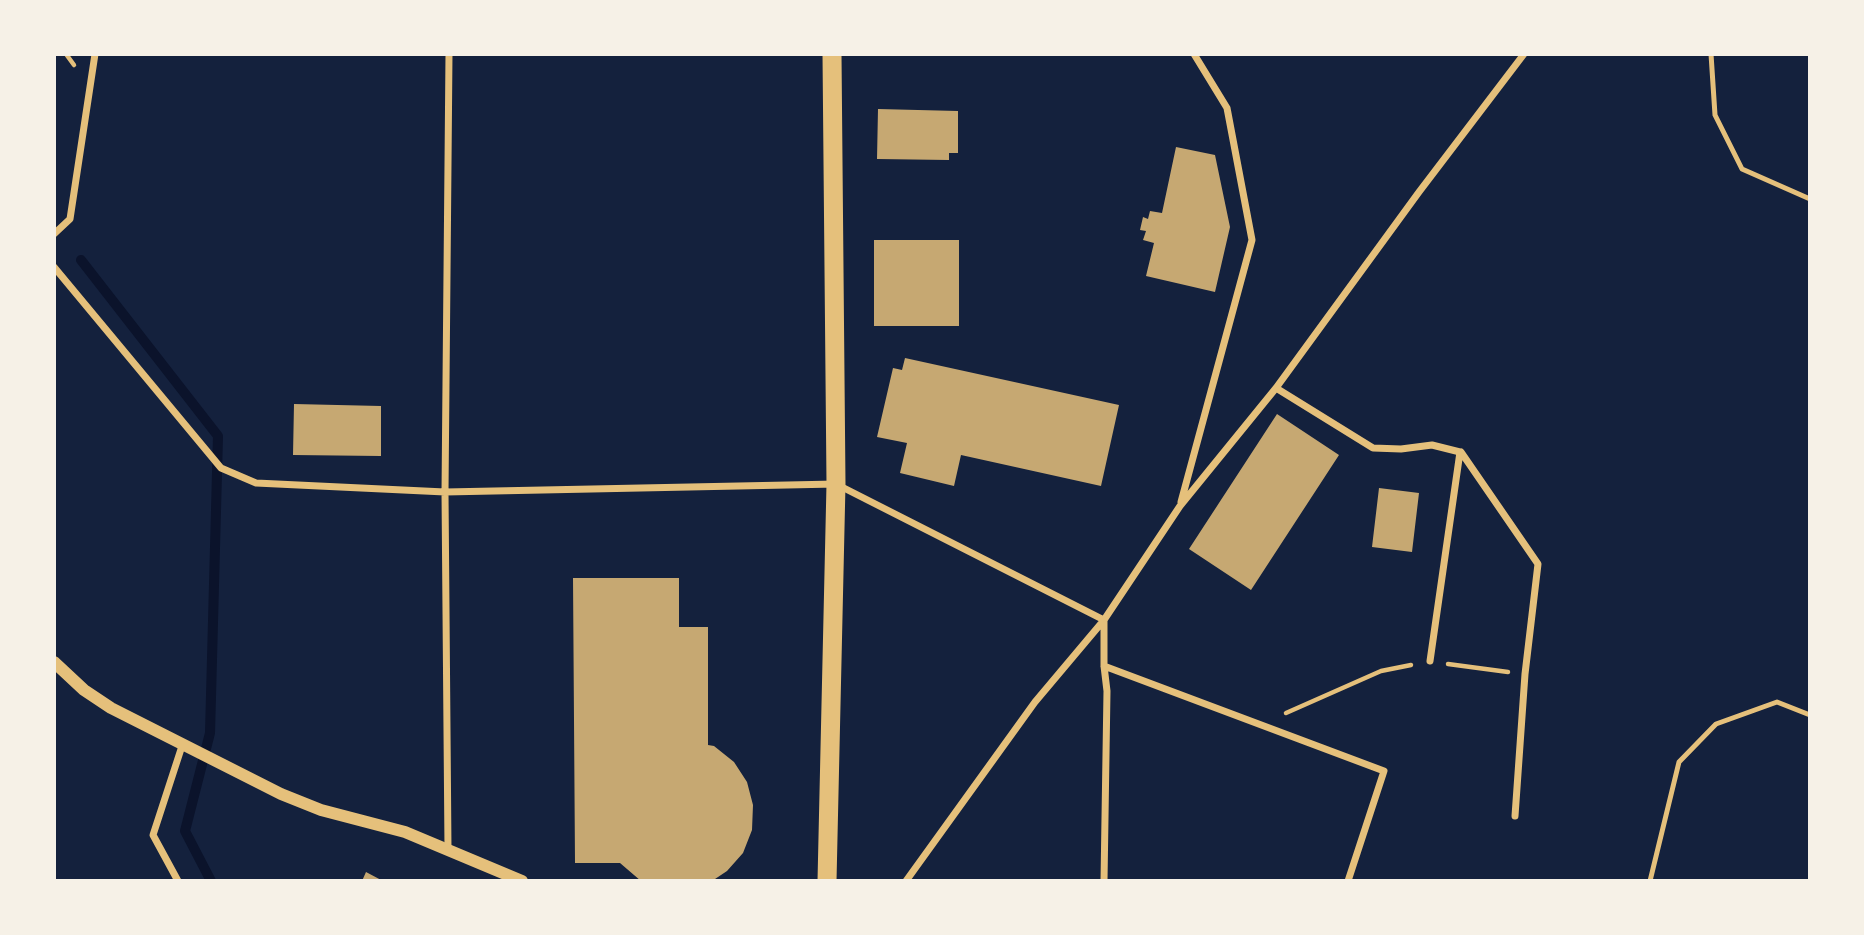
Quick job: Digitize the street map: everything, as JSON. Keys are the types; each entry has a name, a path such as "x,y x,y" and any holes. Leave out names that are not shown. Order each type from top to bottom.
{"highway":[{"path":"827,881 836,484 832,54"}],"street":[{"path":"54,234 70,219 95,54"},
{"path":"448,849 444,492 449,54"},
{"path":"1180,506 1252,240 1227,108 1194,54"},
{"path":"906,881 1035,702 1104,620 1180,506 1276,388 1524,54"},
{"path":"54,267 221,468 256,483 444,492 836,484 1104,620"},
{"path":"1276,388 1373,447 1401,449 1432,445 1460,452 1538,564 1525,674 1515,816"},
{"path":"1430,661 1460,452"},
{"path":"1104,620 1107,691 1104,881"},
{"path":"54,662 84,690 102,702 186,748 281,794 320,810 371,821 448,849 522,881"},
{"path":"1104,666 1384,771 1348,881"},
{"path":"178,881 153,835 186,748"}],"lane":[{"path":"1711,54 1715,115 1742,169 1810,199"},
{"path":"1650,881 1679,762 1697,743 1716,724 1777,702 1810,715"}],"path":[{"path":"1259,724 1381,671 1430,661 1525,674"}],"building":[{"path":"878,109 958,111 958,153 949,153 949,160 877,159"},
{"path":"1176,147 1215,155 1230,227 1215,292 1146,276 1154,243 1143,240 1146,231 1140,230 1143,217 1148,219 1150,211 1162,213"},
{"path":"874,240 959,240 959,326 874,326"},
{"path":"905,358 1119,405 1101,486 961,455 954,486 900,473 907,443 877,437 893,368 902,370"},
{"path":"294,404 381,406 381,456 293,455"},
{"path":"1277,414 1339,455 1251,590 1189,549"},
{"path":"1379,488 1419,493 1412,552 1372,547"},
{"path":"573,578 679,578 679,627 708,627 708,745 714,746 734,762 747,782 753,805 752,830 743,853 727,871 712,881 641,881 620,863 575,863"},
{"path":"366,872 383,881 362,881"}],"waterway":[{"path":"81,260 218,436 210,733 185,831 211,881"}]}
